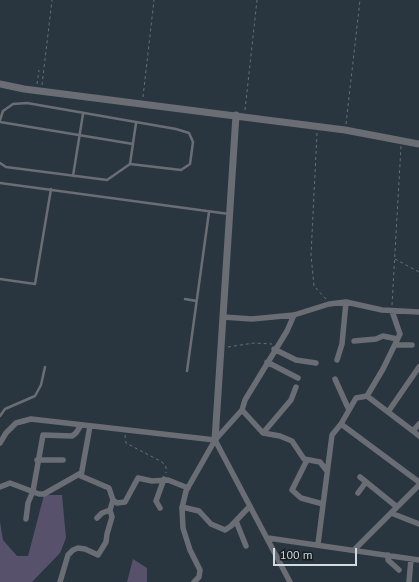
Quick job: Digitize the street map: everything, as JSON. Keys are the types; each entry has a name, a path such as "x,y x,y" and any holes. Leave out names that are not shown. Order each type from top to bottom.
{"street":[{"path":"0,84 39,91 345,130 419,144"},
{"path":"236,116 215,440 290,582"},
{"path":"223,317 252,320 294,315 330,304 346,302 392,311 419,312"},
{"path":"337,360 342,344 346,302"},
{"path":"367,396 383,369 400,334 392,311"},
{"path":"194,582 199,577 200,570 190,550 183,528 182,507 188,488 215,440 242,410 245,400 275,348 287,331 294,315"},
{"path":"354,341 376,339 383,336 396,342 412,345"},
{"path":"275,348 296,360 316,363"},
{"path":"267,362 298,378"},
{"path":"388,412 419,367"},
{"path":"335,379 349,410"},
{"path":"264,432 291,400 296,387"},
{"path":"318,544 332,435 341,424 356,398 367,396 419,436"},
{"path":"242,410 264,432 292,441 304,459 320,462 327,471"},
{"path":"0,443 6,433 16,423 31,419 215,440"},
{"path":"341,424 419,484 416,491 397,507 354,550"},
{"path":"413,431 419,424"},
{"path":"26,519 28,503 33,491 37,460 43,435 72,436 81,425"},
{"path":"60,582 68,555 73,550 78,548 85,549 98,555 106,542 112,517 110,510 113,500 109,488 81,476 90,426"},
{"path":"37,460 63,460"},
{"path":"307,460 290,491 301,498 323,504"},
{"path":"0,488 10,483 44,494 73,476 81,473"},
{"path":"360,477 397,507"},
{"path":"113,500 117,503 125,502 138,478 152,481 164,479 188,488"},
{"path":"160,508 156,501 164,479"},
{"path":"358,493 366,482"},
{"path":"182,507 199,511 211,524 225,530 250,506"},
{"path":"97,518 102,513 110,510"},
{"path":"391,513 419,524"},
{"path":"236,521 246,546"},
{"path":"268,538 318,544 419,560"},
{"path":"388,555 388,560 399,570"},
{"path":"409,582 411,559"}],"lane":[{"path":"0,163 6,167 107,180 130,164 181,170 190,164 193,142 189,133 136,122 26,103 13,104 3,112 0,121 133,144"},
{"path":"73,176 83,114"},
{"path":"130,164 136,122"},
{"path":"0,183 230,214"},
{"path":"0,279 35,284 51,189"},
{"path":"187,371 209,212"},
{"path":"185,299 196,301"},
{"path":"0,416 5,409 35,396 41,385 45,367"}],"path":[{"path":"39,91 52,0"},
{"path":"142,104 154,0"},
{"path":"245,117 257,0"},
{"path":"345,130 360,0"},
{"path":"39,70 39,91"},
{"path":"317,127 311,255 314,286 330,304"},
{"path":"392,311 401,140"},
{"path":"395,259 419,272"},
{"path":"221,348 254,343 275,348"},
{"path":"126,434 126,443 131,447 162,462 166,467 164,479"}],"shaded area":[{"path":"44,495 62,495 66,538 60,553 32,582 0,582 0,522 3,540 17,556 28,556"},
{"path":"133,559 147,568 147,582 127,582"}]}
